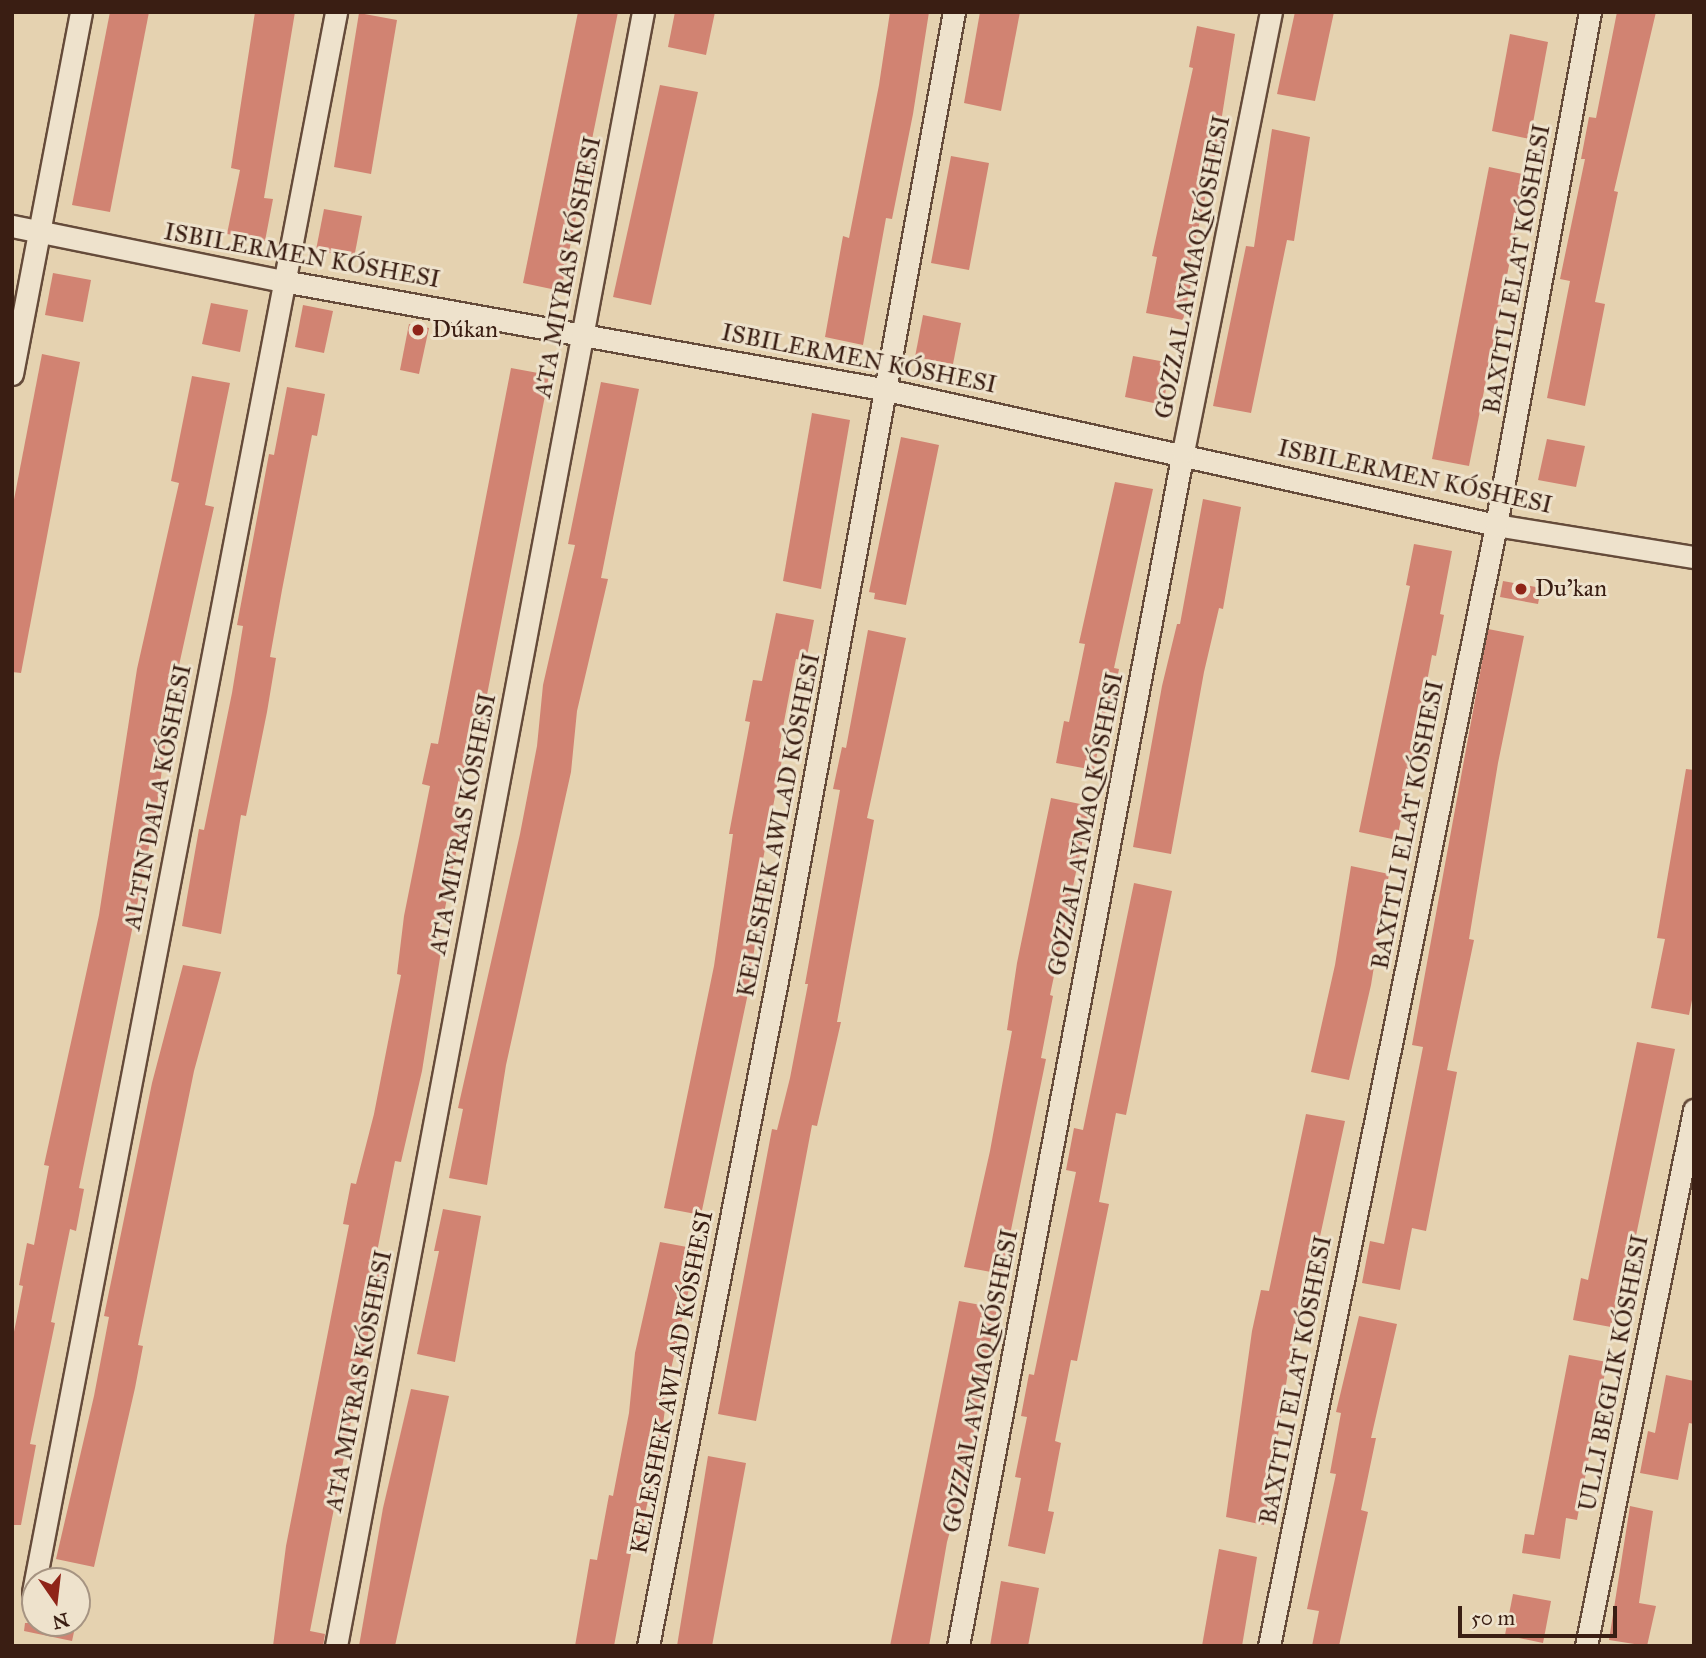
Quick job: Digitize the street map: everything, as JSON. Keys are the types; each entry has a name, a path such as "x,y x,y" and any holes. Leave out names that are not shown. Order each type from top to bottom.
{"street":[{"path":"12,374 82,12"},
{"path":"38,1567 336,12"},
{"name":"ATA MIYRAS KÓSHESI","path":"336,1646 643,12"},
{"name":"KELESHEK AWLAD KÓSHESI","path":"648,1646 785,939 882,389 954,12"},
{"name":"GOZZAL AYMAQ KÓSHESI","path":"958,1646 1183,452 1271,12"},
{"path":"1269,1646 1496,525 1590,12"},
{"name":"ISBILERMEN KÓSHESI","path":"12,226 283,281 582,332 882,389 1183,452 1496,525 1694,557"},
{"path":"1586,1646 1694,1110"}],"building":[{"path":"110,12 149,12 110,212 72,205"},
{"path":"255,12 295,12 264,198 273,199 265,241 227,234 240,170 231,168"},
{"path":"578,12 618,12 561,291 523,283"},
{"path":"675,12 715,12 706,55 668,47"},
{"path":"890,12 929,12 913,114 892,219 886,218 863,345 825,337 843,236 849,238 879,85"},
{"path":"980,12 1020,12 1001,111 964,103"},
{"path":"1295,12 1334,12 1315,101 1277,94"},
{"path":"1617,12 1656,12 1614,191 1618,192 1595,302 1605,304 1585,406 1547,398 1570,281 1560,279 1585,159 1581,159 1589,117 1596,118"},
{"path":"359,13 397,20 371,174 334,167"},
{"path":"1197,26 1235,34 1218,141 1187,278 1192,279 1183,320 1146,313 1157,257 1152,256 1193,68 1189,67"},
{"path":"1510,34 1548,42 1530,139 1492,131"},
{"path":"660,85 698,92 651,305 613,297"},
{"path":"1272,129 1310,137 1294,241 1287,240 1251,413 1213,406 1246,246 1254,247"},
{"path":"951,156 989,163 969,270 931,263"},
{"path":"1489,167 1527,175 1469,466 1432,459"},
{"path":"324,209 362,216 354,258 316,250"},
{"path":"53,273 91,280 83,322 45,315"},
{"path":"211,303 248,310 240,352 202,344"},
{"path":"303,305 333,311 324,353 295,347"},
{"path":"923,315 961,323 953,364 915,357"},
{"path":"409,324 429,328 419,374 400,370"},
{"path":"42,354 80,362 21,673 12,672 12,510"},
{"path":"1133,356 1171,363 1163,405 1125,397"},
{"path":"511,368 549,375 480,731 473,730 456,816 463,817 439,939 443,939 422,1071 401,1162 395,1161 376,1257 383,1258 310,1631 325,1634 323,1646 273,1646 286,1546 349,1225 343,1224 351,1183 356,1184 374,1114 401,975 397,974 404,916 430,786 422,784 431,743 438,744"},
{"path":"192,376 230,383 205,505 214,507 172,697 156,813 79,1188 84,1189 76,1231 70,1229 51,1322 55,1323 30,1444 36,1445 21,1525 12,1525 12,1342 23,1286 19,1285 27,1243 34,1245 49,1166 44,1165 99,915 137,669 179,483 171,481"},
{"path":"601,382 639,389 601,578 608,579 577,711 571,772 506,1065 487,1185 449,1178 463,1109 458,1108 520,834 537,746 543,685 575,545 568,544"},
{"path":"287,387 325,394 317,436 312,435 282,590 270,657 276,658 267,712 246,816 241,815 221,934 182,926 199,829 204,830 232,693 243,626 237,625 269,454 274,455"},
{"path":"812,413 850,420 821,589 783,581"},
{"path":"901,437 939,445 906,605 874,599 875,593 869,592"},
{"path":"1547,439 1585,446 1576,487 1538,480"},
{"path":"1115,482 1153,489 1114,668 1119,669 1111,710 1106,709 1094,770 1056,763 1064,721 1069,722 1085,644 1079,643"},
{"path":"1203,499 1241,507 1223,609 1219,608 1204,672 1171,854 1133,847 1162,686 1177,624 1180,624"},
{"path":"1414,544 1452,551 1440,614 1444,615 1436,656 1432,655 1397,840 1359,832 1410,586 1406,585"},
{"path":"1503,581 1541,588 1538,604 1500,597"},
{"path":"776,613 814,620 806,661 796,659 779,748 784,749 761,870 766,871 747,998 701,1215 664,1208 714,966 733,834 729,834 750,722 745,721 753,680 762,681"},
{"path":"1488,629 1524,636 1498,763 1469,939 1474,940 1447,1070 1457,1072 1426,1231 1412,1228 1400,1290 1362,1283 1370,1241 1384,1244 1423,1047 1412,1045"},
{"path":"868,630 906,638 867,818 874,820 837,1022 841,1022 817,1126 812,1125 756,1421 718,1414 772,1129 777,1130 790,1078 808,984 805,984 840,790 833,789 842,747 846,748"},
{"path":"1686,769 1694,770 1694,990 1689,1015 1651,1008 1665,939 1657,938"},
{"path":"1051,798 1090,806 1050,995 1053,996 1041,1058 1046,1059 1002,1274 964,1267 990,1151 1012,1031 1007,1030 1017,963"},
{"path":"1351,866 1389,874 1371,985 1349,1080 1311,1072 1335,965"},
{"path":"1134,883 1172,891 1126,1115 1116,1113 1099,1202 1109,1204 1077,1361 1071,1360 1055,1441 1061,1443 1048,1511 1054,1512 1045,1554 1008,1546 1021,1478 1015,1477 1027,1417 1021,1416 1029,1374 1034,1375 1076,1172 1066,1170 1074,1128 1083,1130"},
{"path":"183,965 221,972 194,1071 138,1345 143,1346 135,1388 94,1567 56,1559 94,1396 109,1317 104,1316 152,1083"},
{"path":"1637,1042 1675,1049 1629,1269 1623,1267 1611,1327 1573,1320 1581,1278 1588,1280"},
{"path":"1306,1114 1345,1121 1311,1278 1303,1276 1264,1525 1226,1517 1252,1331 1261,1290 1269,1291"},
{"path":"443,1209 481,1216 455,1362 417,1354 439,1251 434,1251"},
{"path":"660,1242 698,1249 669,1378 655,1486 651,1485 639,1544 633,1543 614,1646 575,1646 590,1559 597,1560 609,1495 613,1496 629,1413 635,1353"},
{"path":"959,1301 997,1308 965,1478 947,1542 929,1646 890,1646"},
{"path":"1359,1316 1397,1324 1371,1438 1376,1438 1361,1510 1368,1512 1339,1646 1312,1646 1319,1611 1307,1609 1336,1474 1330,1473 1341,1413 1336,1412"},
{"path":"1569,1355 1607,1362 1577,1520 1566,1518 1560,1559 1522,1553 1525,1534 1534,1535"},
{"path":"1666,1375 1694,1381 1694,1424 1689,1423 1678,1480 1640,1473 1648,1431 1655,1433"},
{"path":"411,1389 449,1396 395,1646 359,1646 383,1508"},
{"path":"708,1456 746,1463 712,1646 677,1646"},
{"path":"1630,1506 1653,1511 1639,1603 1656,1606 1647,1646 1609,1640"},
{"path":"1219,1549 1257,1557 1242,1646 1202,1646"},
{"path":"1001,1581 1039,1588 1028,1646 990,1646"},
{"path":"1513,1594 1551,1601 1543,1643 1505,1635"},
{"path":"53,1637 73,1637 72,1641"}],"place":[{"name":"Dúkan","path":"418,330"},
{"name":"Du'kan","path":"1521,589"}]}
